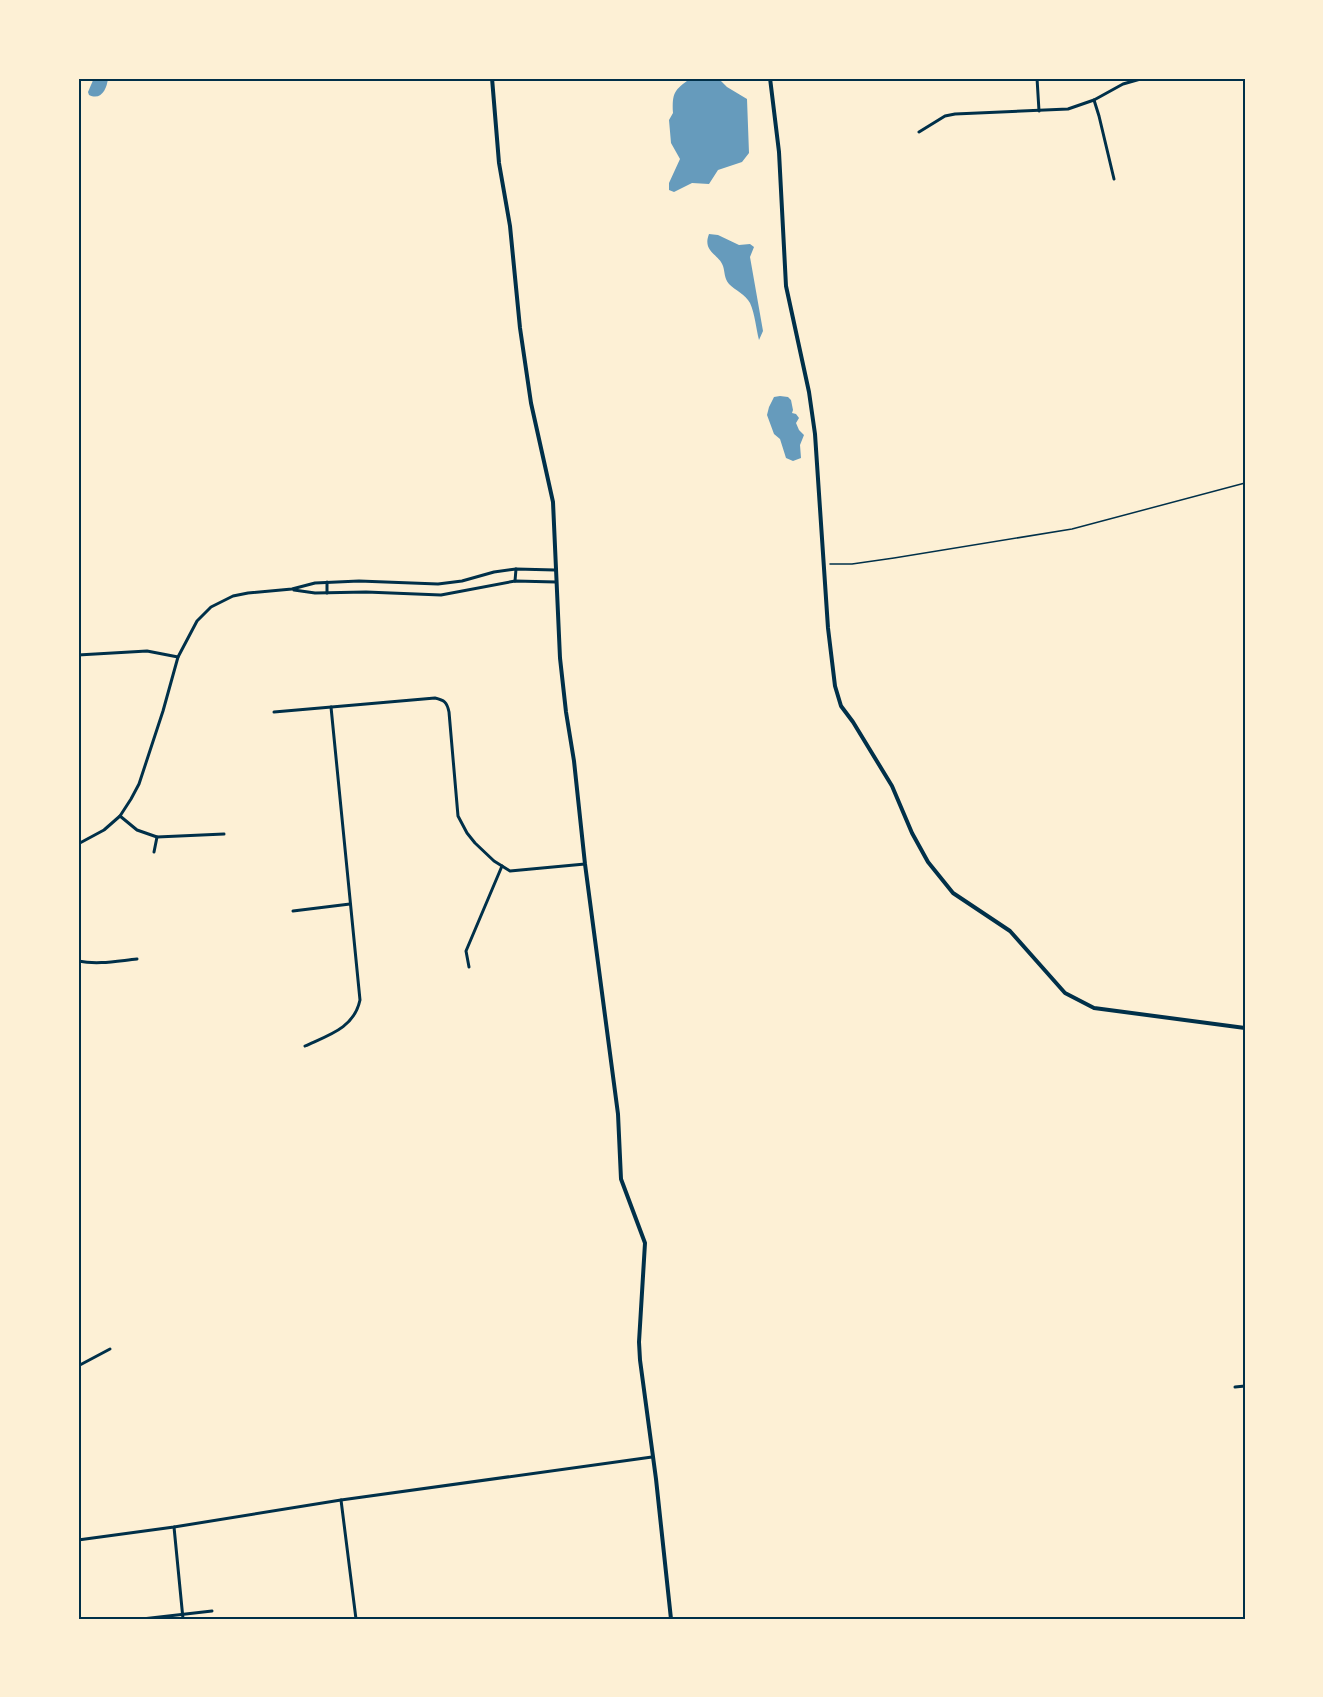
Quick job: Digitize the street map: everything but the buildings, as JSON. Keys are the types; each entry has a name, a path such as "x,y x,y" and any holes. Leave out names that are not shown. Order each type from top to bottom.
{"street":[{"path":"492,78 499,163 510,226 520,328 531,403 554,502 561,672 618,1114 621,1179 645,1243 640,1360 671,1619"},
{"path":"771,78 780,161 786,286 808,386 813,423 828,628 835,686 841,706 892,786 928,862 952,892 1010,931 1065,993 1094,1008 1245,1028"},
{"path":"1037,78 1039,111"},
{"path":"919,132 945,116 955,114 1068,109 1094,100 1123,84 1144,78"},
{"path":"1094,100 1114,179"},
{"path":"78,844 104,830 120,816 139,784 178,657 193,626 211,607 233,596 248,592 292,589 315,583 358,581 438,584 516,569 555,570"},
{"path":"515,581 516,569"},
{"path":"292,589 315,593 374,592 441,595 515,581 556,582"},
{"path":"327,582 327,593"},
{"path":"78,655 147,651 178,657"},
{"path":"274,712 435,698 443,700 448,705 449,712 458,816 475,843 494,861 510,871 585,864"},
{"path":"305,1046 350,1022 360,1000 331,707"},
{"path":"120,816 137,830 157,837 224,834"},
{"path":"154,852 157,837"},
{"path":"469,967 466,951 502,866"},
{"path":"293,911 350,904"},
{"path":"78,961 105,963 137,959"},
{"path":"78,1366 110,1349"},
{"path":"1235,1387 1245,1386"},
{"path":"78,1540 341,1500 652,1457"},
{"path":"341,1500 356,1619"},
{"path":"174,1527 183,1617"},
{"path":"141,1619 183,1617 212,1611"}],"path":[{"path":"823,565 884,560 1072,529 1245,483"}],"water":[{"path":"94,78 108,78 105,90 97,96 89,95 88,92"},
{"path":"691,78 718,78 727,87 747,99 749,153 742,162 718,170 709,184 692,183 674,192 669,190 669,183 680,159 671,143 669,120 673,113 675,92"},
{"path":"709,234 718,235 739,245 750,244 754,247 750,257 763,331 759,340 750,303 727,282 721,262 709,249 707,240"},
{"path":"780,396 791,400 792,413 799,418 796,423 804,435 800,445 801,458 793,461 786,458 780,439 774,434 767,415 774,397"}]}
